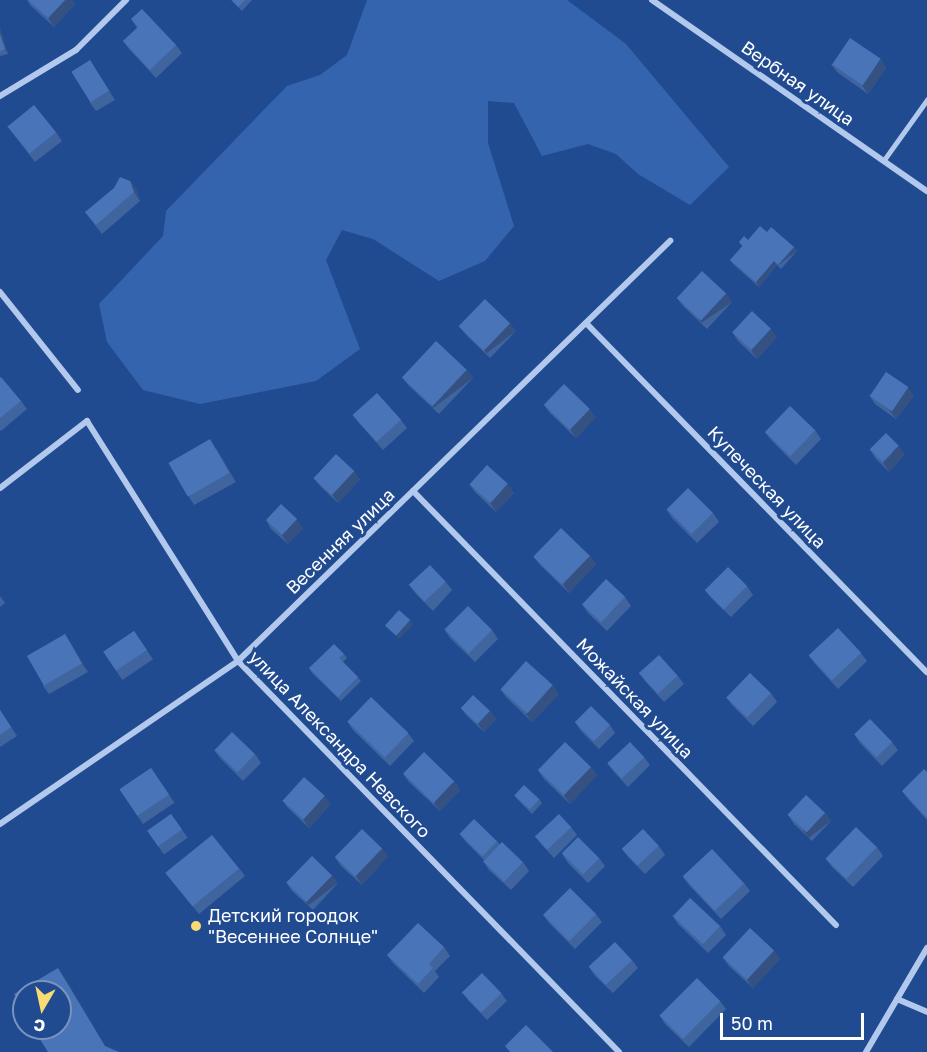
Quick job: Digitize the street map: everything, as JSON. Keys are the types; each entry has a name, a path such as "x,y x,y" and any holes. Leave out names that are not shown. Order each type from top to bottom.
{"street":[{"path":"0,96 76,50 126,0"},
{"name":"Вербная улица","path":"652,0 927,191"},
{"name":"Весенняя улица","path":"0,824 238,661 670,241"},
{"path":"0,292 78,390"},
{"name":"Купеческая улица","path":"586,323 927,672"},
{"name":"улица Александра Невского","path":"0,488 87,421 238,661 619,1052"},
{"name":"Можайская улица","path":"413,491 836,925"},
{"path":"866,1052 927,948"},
{"path":"897,999 927,1012"}],"lane":[{"path":"884,160 927,100"}],"shaded area":[{"path":"367,0 567,0 626,44 729,167 690,205 638,174 616,154 588,144 542,156 514,103 488,101 488,143 514,226 485,261 439,281 373,239 342,230 326,260 360,349 316,381 200,404 143,390 107,342 99,304 163,236 166,211 287,86 320,75 347,55"}],"building":[{"path":"28,0 65,0 48,18"},
{"path":"232,0 245,0 238,7"},
{"path":"142,9 176,45 150,70 123,41 138,27 131,19"},
{"path":"0,34 5,49 0,51"},
{"path":"850,38 881,59 863,85 832,65"},
{"path":"90,60 109,91 90,102 71,72"},
{"path":"34,105 56,132 30,154 8,126"},
{"path":"120,177 130,181 134,192 96,225 85,212 114,188"},
{"path":"760,226 767,232 771,227 794,247 778,265 774,261 756,282 730,260 743,246 739,242 744,236 748,240"},
{"path":"702,271 726,294 701,321 677,298"},
{"path":"485,299 510,323 484,351 459,326"},
{"path":"752,311 771,329 751,350 732,332"},
{"path":"436,341 467,370 433,406 402,378"},
{"path":"886,372 908,387 892,411 870,396"},
{"path":"0,378 21,401 0,418"},
{"path":"564,384 590,409 570,430 544,405"},
{"path":"377,393 401,420 377,442 352,415"},
{"path":"790,406 815,430 790,456 765,432"},
{"path":"886,433 899,446 882,462 870,449"},
{"path":"210,439 230,473 188,497 168,463"},
{"path":"336,454 354,471 332,495 313,478"},
{"path":"487,465 508,484 490,503 470,484"},
{"path":"688,488 713,513 692,534 667,509"},
{"path":"281,504 297,519 282,535 266,520"},
{"path":"561,528 590,556 562,585 533,557"},
{"path":"430,565 446,582 424,602 409,585"},
{"path":"728,567 747,586 724,609 705,590"},
{"path":"606,579 625,597 601,622 582,605"},
{"path":"468,606 492,630 469,653 445,629"},
{"path":"399,610 410,620 396,636 385,626"},
{"path":"838,628 861,653 832,680 809,655"},
{"path":"134,631 147,650 116,671 103,652"},
{"path":"65,634 82,663 44,685 27,656"},
{"path":"334,644 344,654 339,658 358,677 338,697 309,668"},
{"path":"659,655 678,676 658,694 639,673"},
{"path":"526,661 553,685 527,713 501,689"},
{"path":"750,673 771,693 747,718 726,697"},
{"path":"473,695 490,711 478,724 461,708"},
{"path":"371,697 408,733 385,758 347,721"},
{"path":"591,706 610,725 594,741 575,722"},
{"path":"0,710 11,727 0,735"},
{"path":"870,719 892,742 876,757 854,734"},
{"path":"232,732 255,754 238,772 215,750"},
{"path":"565,742 591,767 564,795 538,770"},
{"path":"630,742 644,757 622,779 607,763"},
{"path":"424,752 454,781 433,803 403,774"},
{"path":"151,768 169,795 137,816 119,789"},
{"path":"924,769 927,772 927,818 902,791"},
{"path":"304,777 325,796 303,820 283,801"},
{"path":"524,785 539,799 530,810 514,795"},
{"path":"806,795 825,813 807,832 788,815"},
{"path":"171,814 182,830 158,846 147,831"},
{"path":"559,814 571,827 547,850 535,837"},
{"path":"474,819 497,841 482,856 459,834"},
{"path":"856,827 877,847 846,879 825,859"},
{"path":"362,829 382,848 355,877 335,857"},
{"path":"643,829 659,846 637,866 622,849"},
{"path":"212,835 239,868 192,906 165,873"},
{"path":"578,837 599,858 583,874 562,853"},
{"path":"502,842 523,862 504,882 483,861"},
{"path":"712,849 744,883 715,911 683,876"},
{"path":"312,856 332,875 306,902 286,883"},
{"path":"570,888 596,914 569,941 543,915"},
{"path":"690,898 720,926 703,944 673,916"},
{"path":"418,923 444,947 429,964 433,968 418,984 387,955"},
{"path":"750,928 774,951 747,980 723,957"},
{"path":"615,942 632,960 606,985 589,967"},
{"path":"58,968 65,980 38,980"},
{"path":"482,973 501,993 481,1013 462,992"},
{"path":"697,978 720,1001 683,1039 660,1015"},
{"path":"72,991 105,1046 119,1052 48,1052 40,1040 72,1040"},
{"path":"526,1025 553,1052 510,1052 505,1046"}],"place":[{"name":"Детский городок \"Весеннее Солнце\"","path":"196,926"}]}
